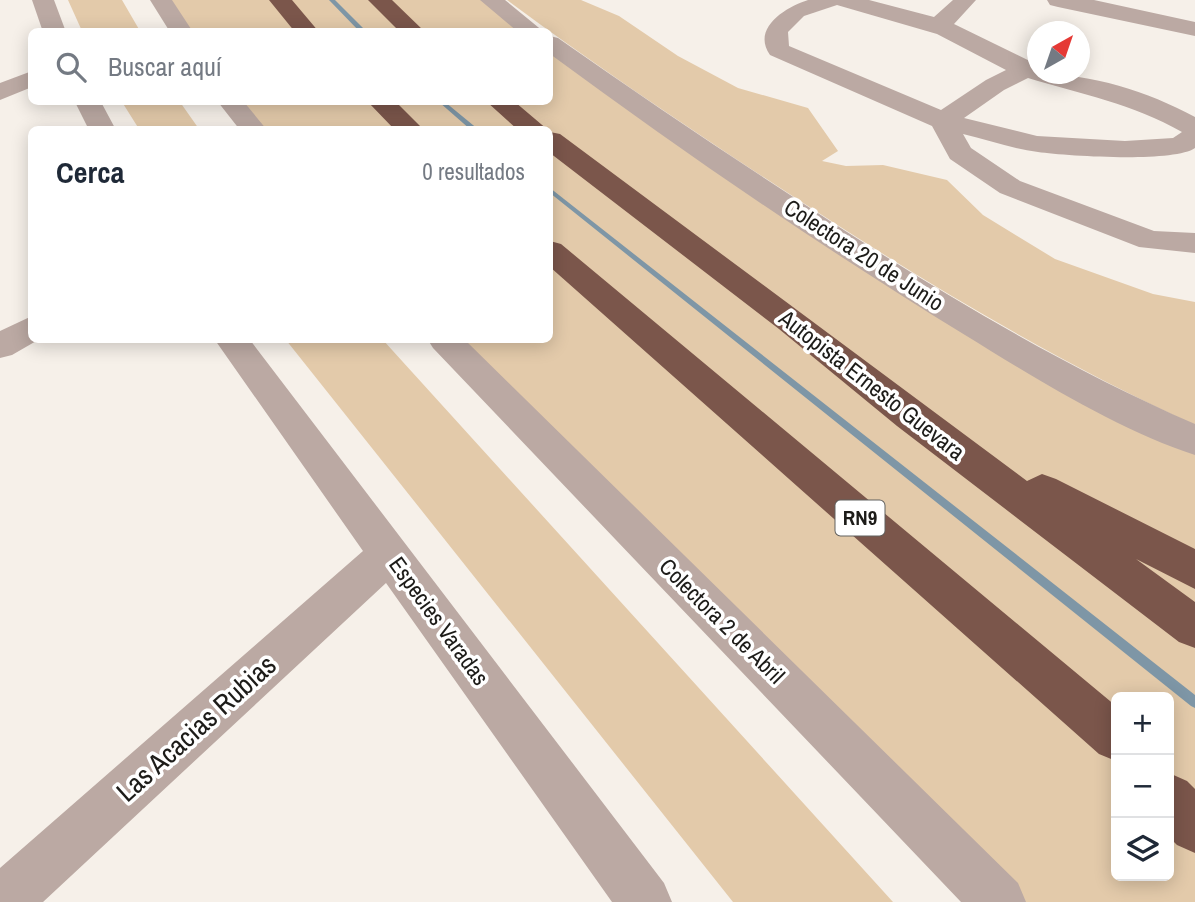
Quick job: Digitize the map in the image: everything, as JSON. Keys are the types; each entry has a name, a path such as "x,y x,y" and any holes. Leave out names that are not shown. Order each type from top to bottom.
{"highway":[{"path":"280,0 304,28"},
{"path":"379,0 410,28"},
{"path":"384,105 407,126"},
{"path":"503,105 530,126"},
{"name":"Autopista Ernesto Guevara","path":"553,143 791,321 910,416 1195,628"},
{"name":"RN9","path":"553,254 1111,733"},
{"path":"910,416 1143,545 1195,570"},
{"path":"1081,706 1111,739"},
{"path":"1174,785 1195,803"},
{"path":"1174,804 1195,827"}],"street":[{"path":"43,0 54,28"},
{"path":"161,0 179,28"},
{"path":"491,0 528,28"},
{"path":"831,0 796,11 776,31 778,50 943,121 1037,144 1125,149 1180,146 1195,135"},
{"path":"842,0 936,27 968,39 998,58 1027,69"},
{"path":"936,27 965,0"},
{"path":"1058,0 1143,16 1195,30"},
{"name":"Colectora 20 de Junio","path":"553,45 699,149 998,340 1147,419 1195,440"},
{"path":"943,121 995,85 1027,75"},
{"path":"0,92 28,80"},
{"path":"1079,84 1127,97 1175,116 1195,128"},
{"path":"90,105 101,126"},
{"path":"233,105 251,126"},
{"path":"943,121 960,153 1010,187 1150,240 1195,243"},
{"path":"0,346 28,330"},
{"name":"Especies Varadas","path":"234,343 645,902"},
{"name":"Colectora 2 de Abril","path":"448,343 999,902"},
{"name":"Las Acacias Rubias","path":"3,902 390,554"}],"shaded area":[{"path":"68,0 122,0 138,28 81,28"},
{"path":"161,0 491,0 529,28 180,28"},
{"path":"507,0 581,0 619,16 678,56 738,88 808,108 838,151 822,161 846,166 883,165 947,180 983,215 1055,259 1153,294 1195,302 1195,425 1090,374 988,318 889,258 683,124 553,33 553,28 546,28"},
{"path":"553,45 700,149 1195,440 1195,902 999,902 448,343 553,343 553,126 251,126 234,105 553,105"},
{"path":"124,105 182,105 197,126 137,126"},
{"path":"288,343 386,343 893,902 733,902"}],"waterway":[{"path":"332,0 360,28"},
{"path":"446,105 471,126"},
{"path":"553,192 1195,702"}]}
